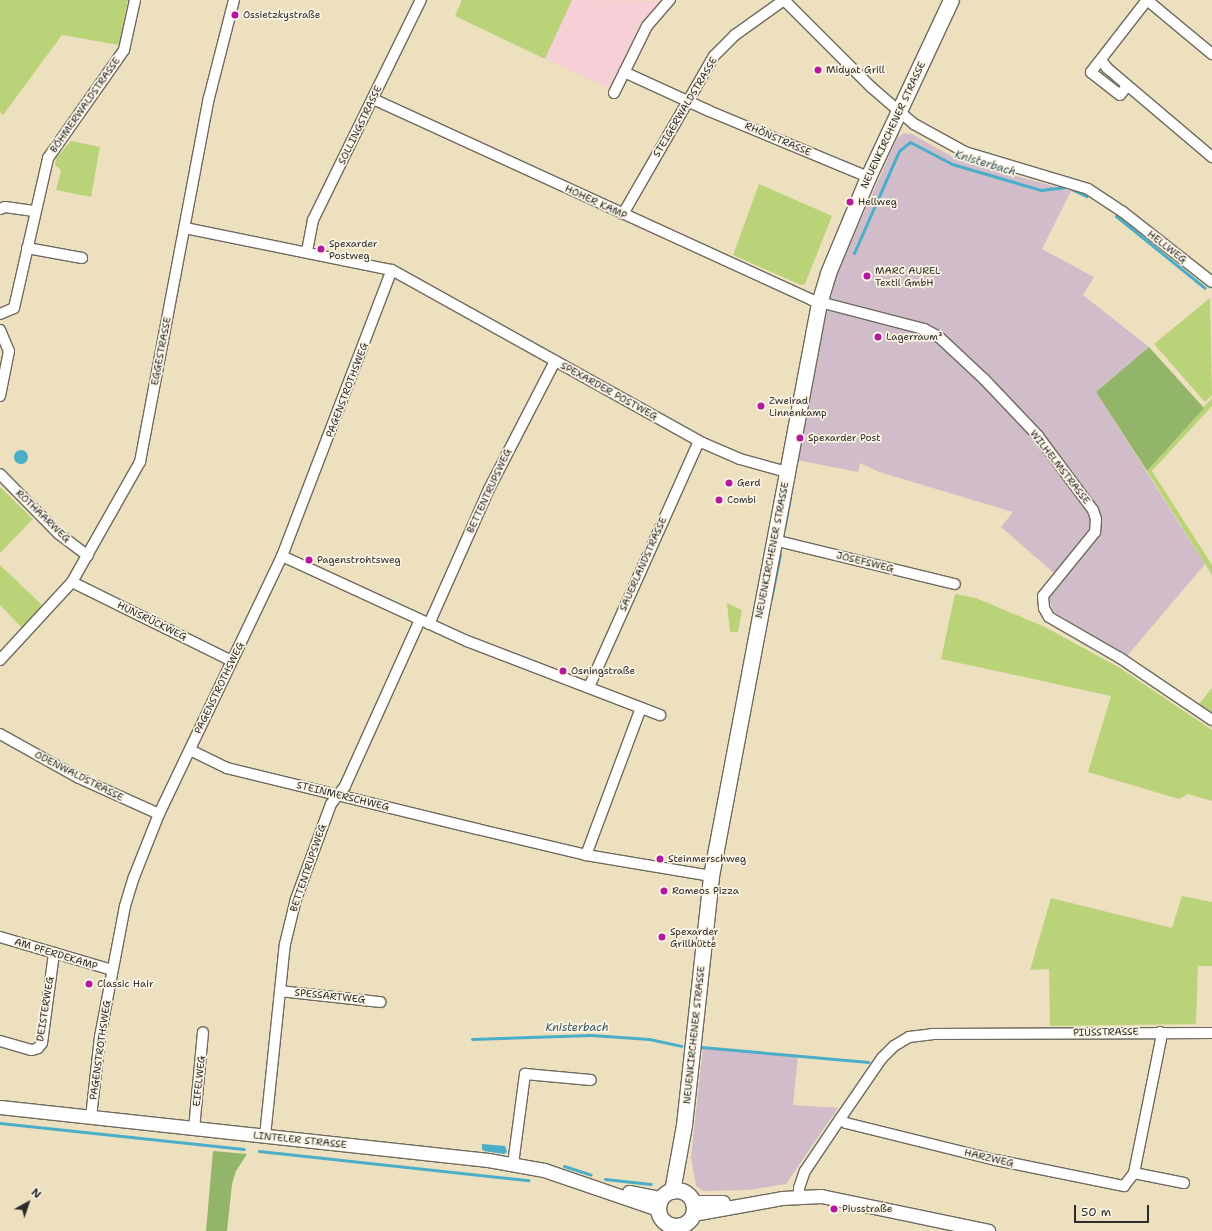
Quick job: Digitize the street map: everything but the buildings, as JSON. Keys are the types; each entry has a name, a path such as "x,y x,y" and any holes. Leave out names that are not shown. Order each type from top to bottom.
{"main road":[{"name":"NEUENKIRCHENER STRASSE","path":"676,1201 711,876 819,302 828,273 868,177 951,0"},
{"path":"676,1201 688,1222 674,1228 661,1219 676,1201"}],"street":[{"name":"BÖHMERWALDSTRASSE","path":"0,314 14,308 34,211 48,158 124,50 135,0"},
{"name":"EGGESTRASSE","path":"0,660 72,582 140,462 209,98 234,0"},
{"name":"SOLLINGSTRASSE","path":"307,251 313,220 420,0"},
{"path":"614,93 647,26 670,0"},
{"name":"HELLWEG","path":"784,0 870,87 900,110 914,124 965,152 1088,189 1124,212 1212,282"},
{"name":"STEIGERWALDSTRASSE","path":"622,214 714,56 726,43 784,0"},
{"path":"1127,86 1120,95 1091,72 1147,0 1212,54"},
{"path":"1101,60 1107,68 1127,86 1212,156"},
{"name":"RHÖNSTRASSE","path":"624,72 688,101 868,177"},
{"name":"HOHER KAMP","path":"373,99 622,214 819,302"},
{"path":"0,209 5,207 34,211"},
{"name":"SPEXARDER POSTWEG","path":"185,228 307,251 392,270 698,441 740,459 786,472"},
{"path":"27,248 82,258"},
{"name":"PAGENSTROTHSWEG","path":"92,1117 100,1037 127,899 159,814 282,556 392,270"},
{"name":"WILHELMSTRASSE","path":"819,302 924,329 939,337 1034,432 1084,496 1096,519 1095,532 1046,590 1044,608 1049,617 1120,658 1212,720"},
{"path":"0,330 9,351 0,396"},
{"name":"BETTENTRUPSWEG","path":"429,624 489,489 555,361"},
{"name":"SAUERLANDSTRASSE","path":"589,687 698,441"},
{"name":"ROTHAARWEG","path":"0,474 59,534 88,556"},
{"name":"JOSEFSWEG","path":"774,540 955,584"},
{"path":"282,556 429,624 660,715"},
{"name":"HUNSRÜCKWEG","path":"72,582 232,661"},
{"name":"BETTENTRUPSWEG","path":"265,1136 285,944 296,899 331,804 345,786 420,620"},
{"path":"586,855 641,708"},
{"name":"ODENWALDSTRASSE","path":"0,734 79,778 159,814"},
{"name":"STEINMERSCHWEG","path":"190,750 227,768 586,855 711,876"},
{"name":"AM PFERDEKAMP","path":"0,937 112,970"},
{"name":"DEISTERWEG","path":"0,1040 32,1050 38,1048 42,1043 54,953"},
{"name":"SPESSARTWEG","path":"280,991 380,1002"},
{"name":"EIFELWEG","path":"194,1129 203,1032"},
{"path":"1160,1032 1161,1039 1134,1173 1184,1183"},
{"name":"PIUSSTRASSE","path":"799,1196 798,1188 805,1171 882,1058 894,1046 909,1037 932,1034 1212,1033"},
{"path":"513,1164 525,1074 591,1080"},
{"name":"LINTELER STRASSE","path":"0,1107 513,1164 544,1170 596,1187 607,1194 676,1201 760,1202 799,1196 840,1200 988,1231"},
{"name":"HARZWEG","path":"840,1119 846,1123 892,1135 1117,1187 1124,1186 1130,1182 1134,1173"}],"shaded area":[{"path":"572,0 664,1 644,25 640,23 610,89 545,59"},
{"path":"904,133 912,134 956,159 1071,191 1042,249 1094,277 1083,295 1149,347 1096,392 1205,564 1127,656 1054,612 1049,601 1051,593 1062,580 1001,527 1013,512 879,472 860,463 858,472 797,460 824,325 836,276 897,138"},
{"path":"703,1048 798,1055 793,1105 838,1108 786,1184 749,1190 703,1191 696,1186 691,1157"}],"green space":[{"path":"0,0 128,0 119,45 62,35 3,115 0,112"},
{"path":"462,0 572,0 545,59 455,16"},
{"path":"71,141 100,147 91,197 56,190 61,170 55,165 56,158"},
{"path":"759,184 832,216 805,284 801,285 733,255"},
{"path":"1210,298 1212,395 1205,402 1154,344"},
{"path":"1149,347 1204,408 1147,471 1096,392"},
{"path":"1212,398 1212,406 1152,471 1212,565 1212,575 1147,471"},
{"path":"0,487 33,519 0,553"},
{"path":"0,565 42,605 22,628 0,605"},
{"path":"955,594 976,598 1045,627 1120,668 1212,730 1212,801 1188,794 1179,799 1088,772 1111,696 941,659"},
{"path":"727,603 742,610 738,632 730,632"},
{"path":"1212,688 1212,713 1199,704"},
{"path":"1182,896 1212,902 1212,966 1198,966 1196,1024 1050,1026 1049,969 1030,970 1051,898 1172,928"},
{"path":"213,1151 247,1154 236,1171 232,1184 227,1231 206,1231"}],"water":[{"path":"21,450 26,452 28,457 26,462 21,464 16,462 14,457 16,452"},
{"path":"482,1144 505,1146 507,1152 504,1154 484,1151 482,1149"}],"waterway":[{"name":"Knisterbach","path":"854,253 899,151 910,142 952,164 1041,190 1066,187"},
{"name":"Knisterbach","path":"1071,189 1086,196"},
{"name":"Knisterbach","path":"1116,216 1205,288"},
{"path":"784,529 790,498"},
{"path":"771,599 780,554"},
{"name":"Knisterbach","path":"472,1039 591,1035 649,1039 681,1046"},
{"name":"Knisterbach","path":"701,1047 868,1062"},
{"path":"0,1123 244,1149"},
{"path":"259,1151 528,1180"},
{"path":"564,1166 591,1175"},
{"path":"605,1179 651,1184"}],"place":[{"name":"Ossietzkystraße","path":"235,15"},
{"name":"Midyat Grill","path":"818,70"},
{"name":"Hellweg","path":"850,202"},
{"name":"Spexarder Postweg","path":"321,249"},
{"name":"MARC AUREL Textil GmbH","path":"867,276"},
{"name":"Lagerraum³","path":"878,337"},
{"name":"Zweirad Linnenkamp","path":"761,406"},
{"name":"Spexarder Post","path":"800,438"},
{"name":"Gerd","path":"729,483"},
{"name":"Combi","path":"719,500"},
{"name":"Pagenstrohtsweg","path":"309,560"},
{"name":"Osningstraße","path":"563,671"},
{"name":"Steinmerschweg","path":"660,859"},
{"name":"Romeos Pizza","path":"664,891"},
{"name":"Spexarder Grillhütte","path":"662,937"},
{"name":"Classic Hair","path":"89,984"},
{"name":"Piusstraße","path":"834,1209"}]}
